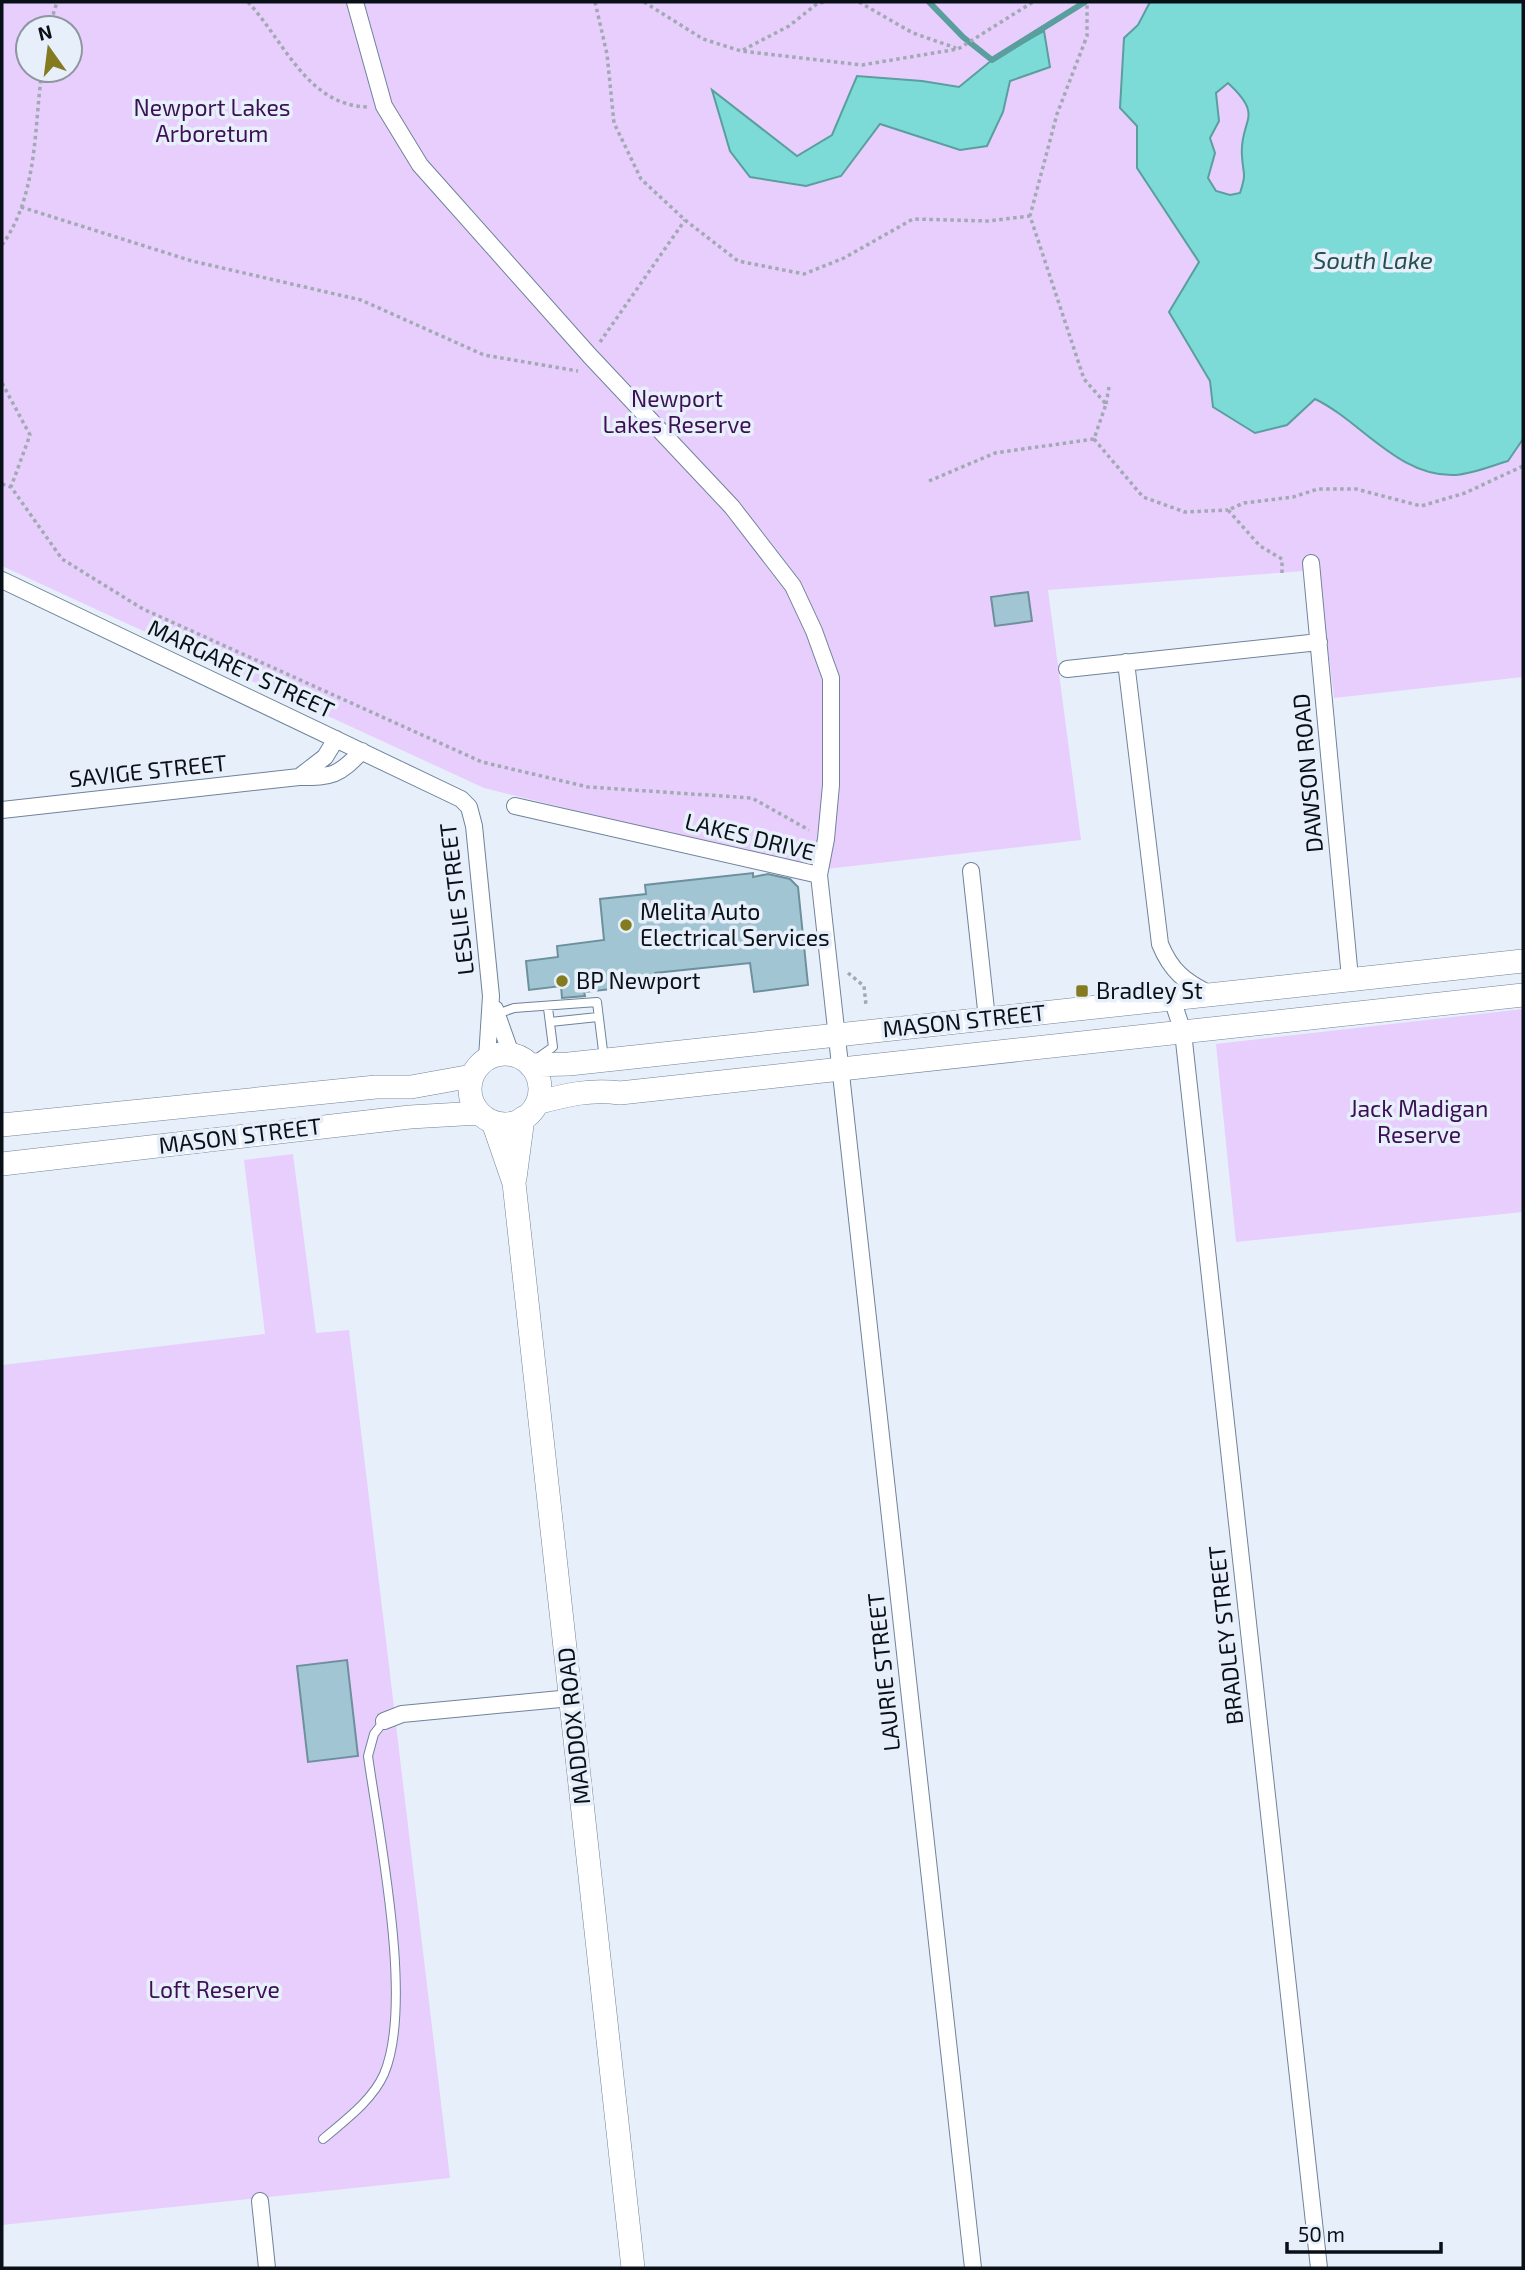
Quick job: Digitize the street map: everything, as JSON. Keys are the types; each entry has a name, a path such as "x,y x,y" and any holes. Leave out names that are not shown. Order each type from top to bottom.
{"street":[{"path":"355,2 384,106 420,165 608,376 755,534 793,586 814,631 831,678 831,785 826,839 819,875"},
{"name":"DAWSON ROAD","path":"1311,563 1350,978"},
{"name":"MARGARET STREET","path":"2,580 461,799"},
{"path":"1067,669 1319,642"},
{"path":"1126,662 1160,944 1169,964 1185,982 1212,995"},
{"path":"299,777 325,757 336,739"},
{"name":"SAVIGE STREET","path":"2,810 299,777 330,777 344,771 362,751"},
{"name":"LESLIE STREET","path":"461,799 469,807 474,826 494,1015 488,1058"},
{"name":"LAKES DRIVE","path":"515,806 819,875 841,1070"},
{"path":"971,872 986,1019"},
{"name":"MASON STREET","path":"523,1061 604,1060 1523,961"},
{"name":"MASON STREET","path":"530,1111 600,1090 620,1093 1523,995"},
{"name":"BRADLEY STREET","path":"1172,999 1183,1032 1319,2268"},
{"name":"LESLIE STREET","path":"494,1015 523,1061"},
{"path":"488,1058 523,1061 539,1083 530,1111 513,1123 486,1118 470,1096 472,1076 488,1058"},
{"name":"LAURIE STREET","path":"841,1070 973,2268"},
{"name":"MASON STREET","path":"2,1125 376,1087 411,1087 472,1076"},
{"name":"MADDOX ROAD","path":"514,1183 530,1111"},
{"name":"MASON STREET","path":"2,1164 410,1117 486,1118"},
{"name":"MADDOX ROAD","path":"486,1118 514,1183 633,2268"},
{"path":"384,1721 402,1714 571,1698"},
{"path":"260,2201 267,2268"}],"lane":[{"path":"494,1015 514,1008 548,1008 597,1002 604,1060"},
{"path":"523,1061 553,1047 548,1008"},
{"path":"550,1022 598,1017"},
{"path":"323,2139 358,2109 384,2074 396,2024 395,1966 368,1756 373,1734 384,1721"}],"path":[{"path":"248,2 301,74 328,96 353,106 384,106"},
{"path":"595,2 607,54 614,123 641,179 685,220 738,261 804,274 844,258 914,219 988,222 1030,216"},
{"path":"644,2 704,40 741,51 862,65 958,49 1033,2"},
{"path":"741,51 789,26 818,3 825,2"},
{"path":"859,2 913,33 958,49"},
{"path":"1087,2 1087,36 1056,114 1030,216 1084,379 1105,404"},
{"path":"2,245 20,207 33,161 41,84"},
{"path":"20,207 192,261 361,300 484,355 608,376"},
{"path":"590,356 685,220"},
{"path":"2,383 30,435 11,487"},
{"path":"1094,439 1109,387"},
{"path":"929,481 995,453 1094,439"},
{"path":"1094,439 1143,497 1185,512 1228,510 1244,503 1293,497 1318,489 1356,489 1421,506 1465,493 1523,466"},
{"path":"2,485 11,487 62,559 143,609 482,762 588,786 752,798 826,839"},
{"path":"1228,510 1260,546 1282,559 1282,573"}],"green space":[{"name":"Newport Lakes Reserve","path":"2,2 1523,2 1523,677 1334,698 1318,570 1048,590 1081,840 817,870 484,788 2,566"},
{"name":"Jack Madigan Reserve","path":"1523,1009 1523,1212 1236,1242 1216,1044"},
{"name":"Loft Reserve","path":"293,1154 316,1333 349,1330 450,2178 2,2225 2,1365 265,1334 244,1160"}],"water":[{"name":"South Lake","path":"1150,2 1523,2 1523,439 1508,461 1455,475 1416,467 1398,458 1315,399 1287,425 1255,433 1213,407 1210,381 1169,312 1199,262 1137,168 1137,126 1120,108 1124,38 1138,25","holes":["1228,83 1239,95 1248,112 1242,144 1244,177 1240,193 1230,195 1216,191 1208,178 1215,153 1210,138 1219,121 1216,93"]},
{"path":"1044,31 1050,67 1010,81 1003,112 987,146 960,150 880,124 841,176 806,186 750,177 730,151 712,90 797,156 832,135 857,76 959,87 992,60"}],"building":[{"path":"1028,592 1032,621 995,626 991,597"},
{"path":"753,873 753,877 768,874 790,879 798,887 808,985 754,992 750,963 655,973 656,984 584,992 585,996 562,998 561,986 529,990 526,961 558,957 557,946 604,940 600,899 646,894 645,885"},
{"path":"347,1660 358,1756 308,1762 297,1666"}],"waterway":[{"path":"929,2 963,37 992,60 1085,2"}],"place":[{"name":"Melita Auto Electrical Services","path":"626,925"},
{"name":"BP Newport","path":"562,981"},
{"name":"Bradley St","path":"1082,991"}],"park label":[{"name":"Newport Lakes Arboretum","path":"212,121"}]}
